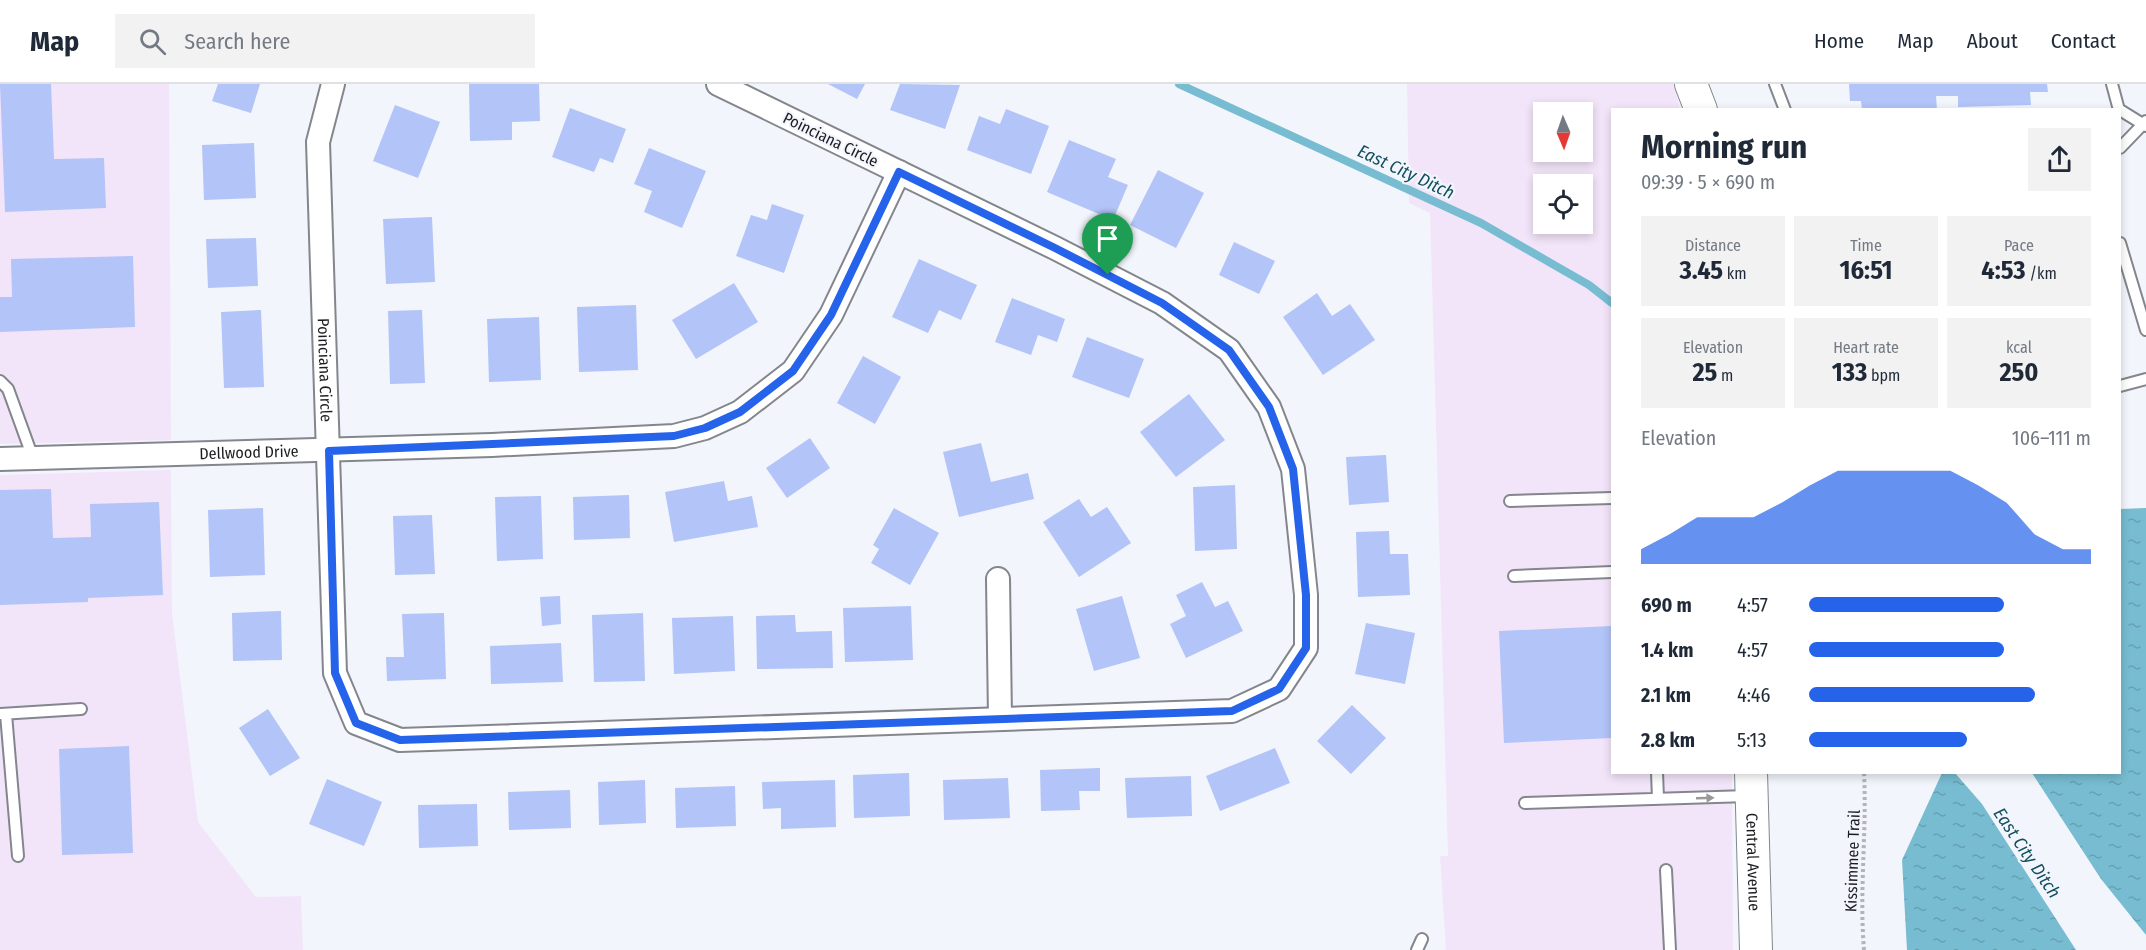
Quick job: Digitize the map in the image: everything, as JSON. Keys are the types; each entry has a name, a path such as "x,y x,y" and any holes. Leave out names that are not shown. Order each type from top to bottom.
{"street":[{"name":"Poinciana Circle","path":"333,84 318,142 335,673 356,723 400,740 1232,711 1279,689 1306,648 1306,595 1293,469 1269,407 1229,350 1162,303 1055,248 718,84"},
{"path":"1691,84 1700,108"},
{"name":"Dellwood Drive","path":"0,459 329,451 674,436 705,428 740,412 793,371 831,315 899,172"},
{"path":"998,579 1000,718"},
{"name":"Central Avenue","path":"1751,784 1756,950"}],"lane":[{"path":"1775,84 1784,108"},
{"path":"2112,84 2118,108"},
{"path":"2121,111 2145,124 2121,147"},
{"path":"2121,246 2146,330"},
{"path":"2121,386 2146,379"},
{"path":"0,381 8,388 34,458"},
{"path":"1510,501 1611,498"},
{"path":"1514,576 1611,572"},
{"path":"18,856 3,714 81,709"},
{"path":"1657,774 1658,799"},
{"path":"1525,802 1658,799 1751,784"},
{"path":"1666,870 1671,950"}],"path":[{"name":"Kissimmee Trail","path":"1864,774 1866,807 1862,922 1864,950"}],"shaded area":[{"path":"0,84 169,84 171,440 0,444"},
{"path":"1407,84 1674,84 1680,108 1611,108 1611,774 1732,774 1733,950 1446,950 1440,856 1448,856 1430,213 1409,203"},
{"path":"171,470 172,613 198,822 256,897 301,896 303,950 0,950 0,475"}],"water":[{"path":"2146,508 2146,935 2101,879 2033,774 2121,774 2121,509"},
{"path":"1942,774 1956,774 1982,804 2076,950 1907,950 1902,860"}],"building":[{"path":"0,84 51,84 54,159 104,158 106,208 5,212"},
{"path":"218,84 260,84 251,113 212,101"},
{"path":"469,84 539,84 540,121 512,122 512,140 470,141"},
{"path":"828,84 865,84 857,99"},
{"path":"900,84 960,85 945,129 890,110"},
{"path":"1849,84 2047,84 2048,92 2030,92 2031,105 1958,107 1958,96 1936,96 1937,108 1862,108 1861,101 1850,101"},
{"path":"395,105 440,122 418,178 373,161"},
{"path":"570,108 626,129 613,163 600,158 594,172 552,157"},
{"path":"1006,109 1049,126 1031,174 967,150 979,116 1000,124"},
{"path":"1069,140 1116,159 1108,177 1128,185 1113,220 1047,192"},
{"path":"254,143 256,198 204,200 202,145"},
{"path":"649,148 706,171 682,228 644,212 652,191 634,184"},
{"path":"1158,170 1204,193 1176,248 1130,225"},
{"path":"772,204 804,215 784,273 736,256 751,215 767,220"},
{"path":"432,217 435,282 386,284 383,219"},
{"path":"256,238 258,286 208,288 206,239"},
{"path":"1234,242 1275,261 1259,294 1219,275"},
{"path":"133,256 135,327 0,332 0,297 12,297 11,259"},
{"path":"919,259 977,285 961,320 939,310 928,333 892,317"},
{"path":"734,283 758,322 696,359 672,320"},
{"path":"1317,293 1332,316 1350,304 1375,340 1323,375 1283,317"},
{"path":"1012,298 1065,319 1057,342 1038,335 1031,355 995,342"},
{"path":"636,305 638,370 579,372 577,307"},
{"path":"261,310 264,387 224,388 221,312"},
{"path":"422,310 425,383 390,384 388,311"},
{"path":"539,317 541,380 489,382 487,319"},
{"path":"1087,337 1144,359 1129,398 1072,377"},
{"path":"863,356 901,377 875,424 837,403"},
{"path":"1189,394 1225,440 1176,477 1140,432"},
{"path":"810,438 830,468 787,498 766,468"},
{"path":"981,443 991,482 1028,473 1034,499 959,517 943,452"},
{"path":"1386,455 1389,502 1349,505 1346,457"},
{"path":"724,481 728,501 752,496 758,527 674,542 665,492"},
{"path":"1235,485 1237,549 1195,551 1193,487"},
{"path":"51,489 53,538 91,537 90,504 159,502 163,595 88,598 88,602 0,605 0,490"},
{"path":"629,495 630,538 574,540 573,497"},
{"path":"541,496 543,559 497,561 495,497"},
{"path":"1079,499 1091,517 1107,507 1131,543 1079,577 1043,522"},
{"path":"263,508 265,575 210,577 208,510"},
{"path":"894,508 939,533 910,585 871,563 879,549 873,545"},
{"path":"432,515 435,574 395,575 393,516"},
{"path":"1389,531 1390,554 1408,554 1410,595 1358,597 1356,532"},
{"path":"1202,582 1215,607 1228,601 1243,631 1186,658 1170,624 1186,616 1176,595"},
{"path":"560,596 561,624 542,626 540,597"},
{"path":"1122,596 1140,658 1094,671 1076,609"},
{"path":"911,606 913,660 845,662 843,608"},
{"path":"281,611 282,660 233,661 232,613"},
{"path":"444,613 446,679 387,681 386,657 404,657 402,614"},
{"path":"643,613 645,681 594,682 592,615"},
{"path":"795,615 796,632 832,631 833,668 757,669 756,616"},
{"path":"733,616 735,671 674,674 672,618"},
{"path":"1366,623 1415,633 1405,684 1355,674"},
{"path":"1611,626 1611,738 1504,743 1499,631"},
{"path":"561,643 563,682 491,684 490,646"},
{"path":"1352,705 1386,738 1351,774 1317,741"},
{"path":"268,709 300,758 270,776 239,728"},
{"path":"129,746 133,853 62,855 59,749"},
{"path":"1275,748 1290,783 1220,811 1206,776"},
{"path":"1100,768 1100,791 1079,791 1080,810 1041,811 1040,770"},
{"path":"909,773 910,816 854,818 853,775"},
{"path":"1191,776 1192,816 1127,818 1125,778"},
{"path":"1008,778 1010,818 944,820 943,780"},
{"path":"327,779 382,802 364,846 309,824"},
{"path":"645,780 646,823 599,825 598,782"},
{"path":"835,780 836,827 781,829 781,808 763,809 762,782"},
{"path":"735,786 736,826 676,828 675,788"},
{"path":"570,790 571,828 509,830 508,792"},
{"path":"477,804 478,846 419,848 418,805"}],"waterway":[{"name":"East City Ditch","path":"1179,84 1481,223 1589,285 1611,302"}],"route":[{"path":"899,172 1108,275 1162,303 1229,350 1269,407 1293,469 1306,595 1306,648 1279,689 1232,711 400,740 356,723 335,673 329,451 674,436 705,428 740,412 793,371 831,315 899,172"}]}
